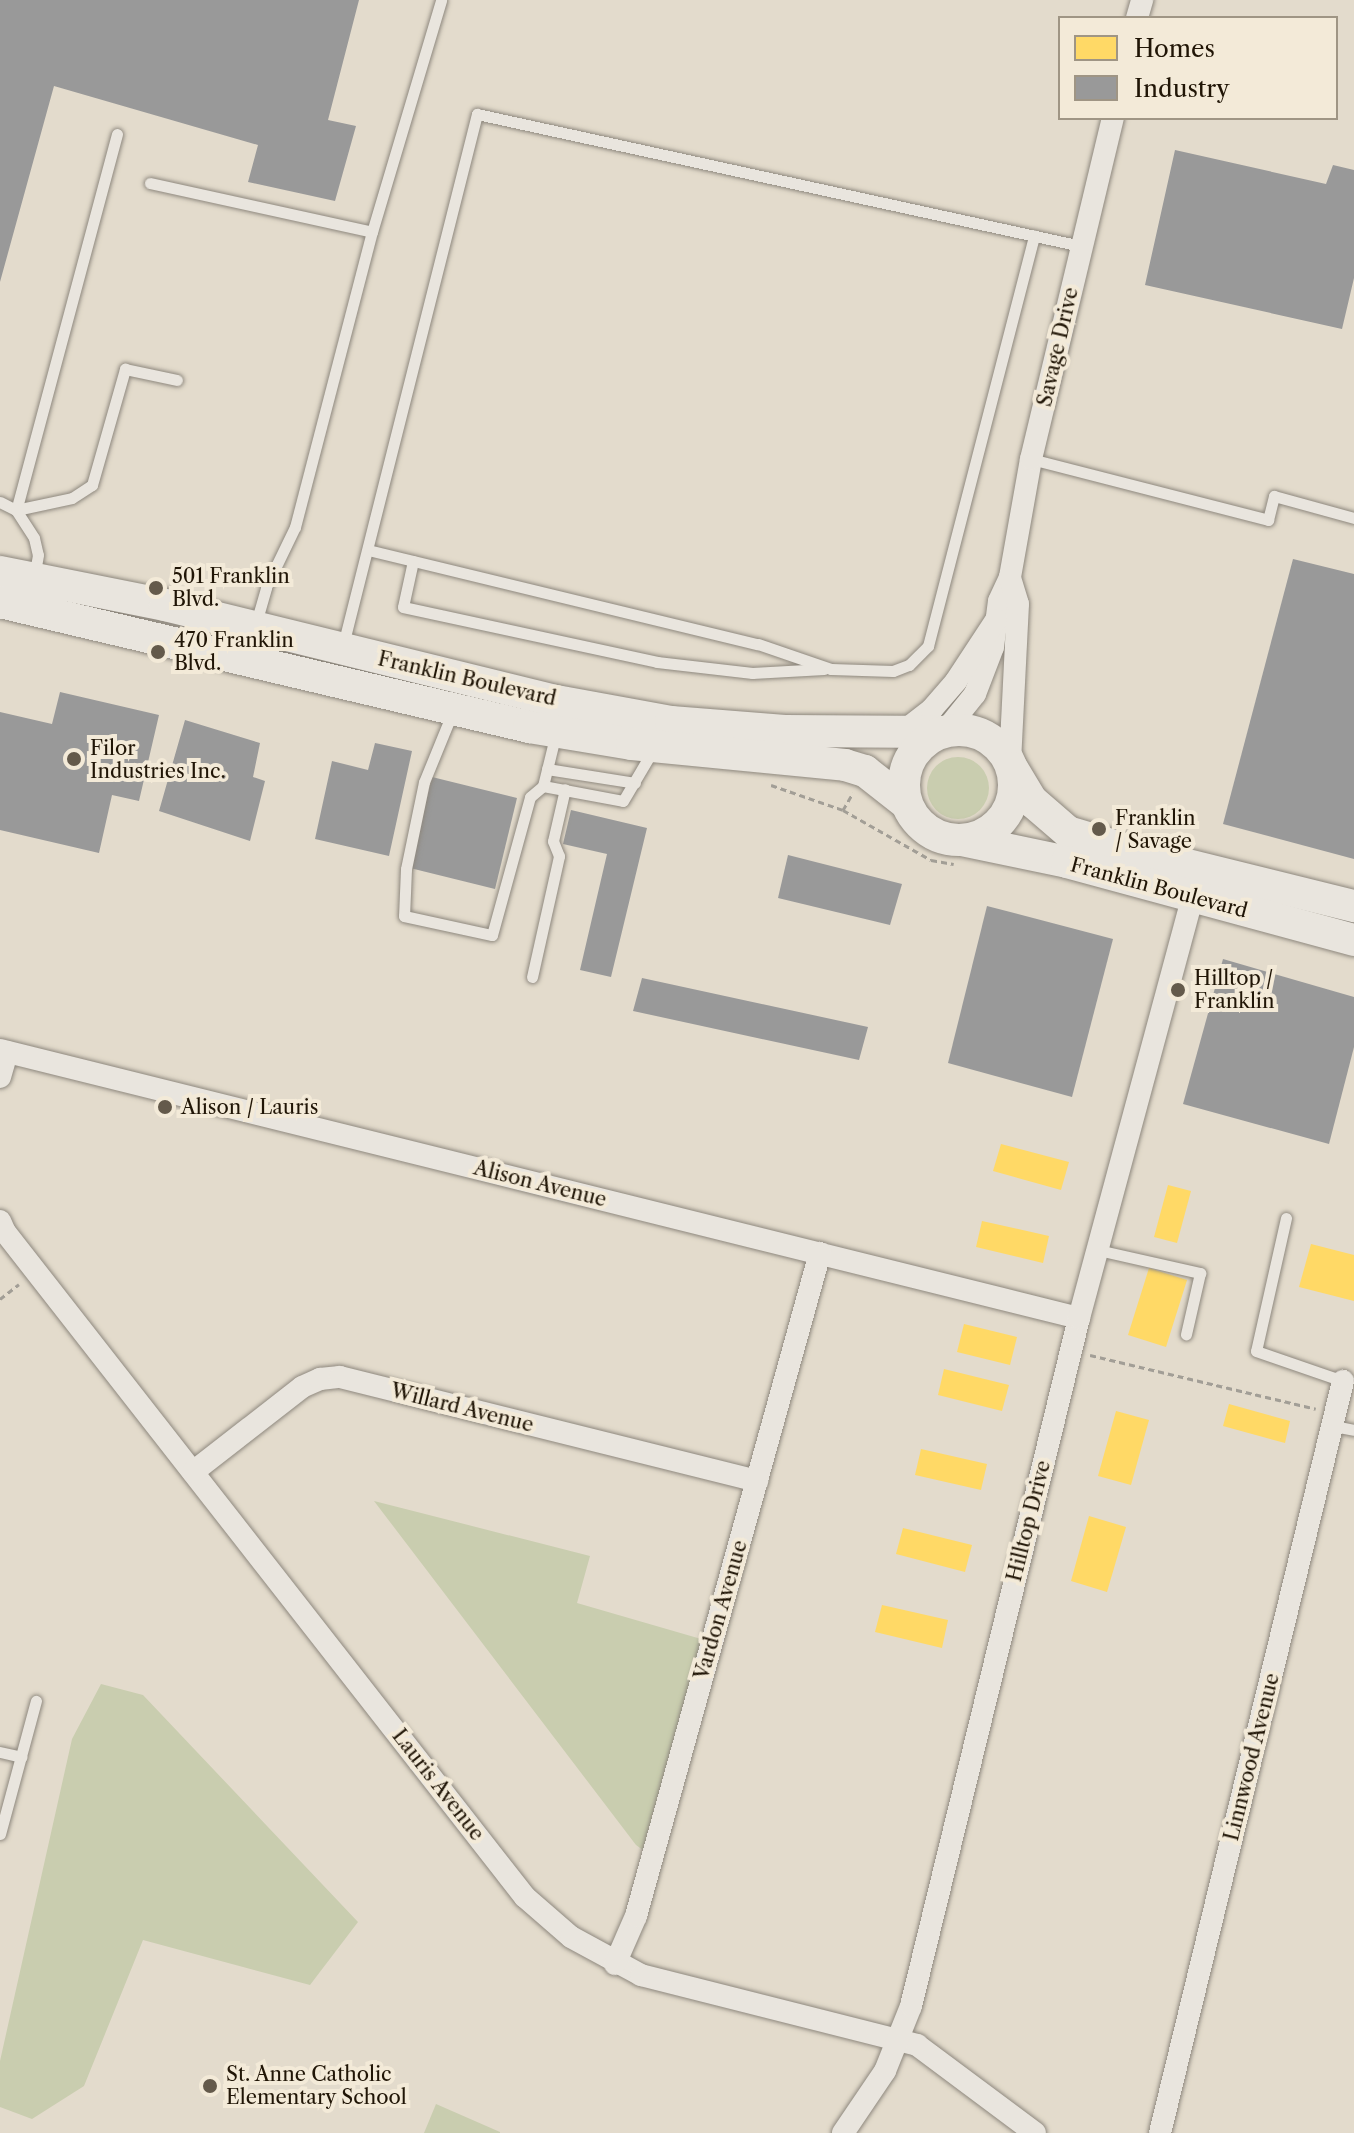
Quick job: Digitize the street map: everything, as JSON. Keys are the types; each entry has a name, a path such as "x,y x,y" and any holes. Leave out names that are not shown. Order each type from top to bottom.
{"main road":[{"name":"Franklin Boulevard","path":"0,572 255,628 556,701 671,722 785,731 944,731"},
{"name":"Franklin Boulevard","path":"0,602 556,732 655,747 845,765 865,771 907,804"},
{"path":"944,731 974,732 989,739 1011,765 1012,797 1006,814 994,827 962,840 929,831 907,804 907,769 915,753 944,731"},
{"name":"Franklin Boulevard","path":"1011,765 1032,801 1068,832 1135,852 1354,906"},
{"name":"Franklin Boulevard","path":"962,840 1067,862 1354,940"}],"street":[{"name":"Savage Drive","path":"944,731 985,675 999,601 1010,577 1031,459 1112,120"},
{"name":"Savage Drive","path":"1010,577 1018,604 1011,765"},
{"path":"904,731 932,709 956,681 975,646 997,619"},
{"name":"Hilltop Drive","path":"843,2133 885,2071 911,2006 1079,1318 1192,898"},
{"path":"0,1077 4,1051"},
{"name":"Alison Avenue","path":"4,1051 1079,1318"},
{"name":"Lauris Avenue","path":"0,1221 525,1897 571,1937 615,1964 641,1975 900,2038 922,2047 1035,2133"},
{"name":"Vardon Avenue","path":"615,1964 636,1916 820,1253"},
{"name":"Willard Avenue","path":"193,1472 302,1387 320,1379 340,1377 757,1481"},
{"name":"Linnwood Avenue","path":"1160,2133 1342,1423 1343,1381"}],"lane":[{"path":"255,628 266,587 295,527 372,232 441,0"},
{"path":"342,649 477,114 1081,246"},
{"path":"16,510 117,134"},
{"path":"150,183 372,232"},
{"path":"413,561 403,607 657,662 752,673 831,669 893,671 909,665 928,646 1034,235"},
{"path":"16,510 72,498 92,485 125,369 177,380"},
{"path":"1031,459 1268,520 1274,496 1354,518"},
{"path":"0,502 16,510 34,538 38,555 34,578"},
{"path":"368,550 758,644 831,669"},
{"path":"453,710 424,782 406,869 404,916 492,935 530,797 543,786 556,732"},
{"path":"543,786 623,801 655,747"},
{"path":"547,769 635,783"},
{"path":"532,977 559,856 553,841 565,789"},
{"path":"1286,1218 1256,1351 1343,1381"},
{"path":"1098,1250 1200,1273 1186,1334"},
{"path":"0,1834 36,1701"},
{"path":"0,1752 21,1757"}],"path":[{"path":"843,810 858,785"},
{"path":"0,1299 36,1271"},
{"path":"1071,1350 1342,1423"}],"green space":[{"path":"958,757 980,766 989,788 980,810 958,819 936,810 927,788 936,766"},
{"path":"374,1501 590,1556 577,1603 708,1641 655,1859 636,1845"},
{"path":"101,1684 143,1695 358,1922 310,1985 143,1940 84,2086 32,2119 0,2107 0,2061 72,1739"},
{"path":"436,2104 500,2132 500,2133 424,2133"}],"building: Homes":[{"path":"1001,1144 1069,1162 1061,1190 993,1171"},
{"path":"1168,1185 1191,1191 1177,1243 1154,1237"},
{"path":"982,1221 1049,1236 1043,1263 976,1247"},
{"path":"1311,1244 1354,1255 1354,1301 1299,1287"},
{"path":"1149,1268 1187,1280 1166,1347 1128,1335"},
{"path":"964,1324 1017,1337 1010,1365 957,1352"},
{"path":"944,1369 1009,1385 1002,1411 938,1395"},
{"path":"1229,1404 1290,1421 1285,1443 1223,1426"},
{"path":"1116,1411 1149,1420 1131,1485 1098,1476"},
{"path":"921,1449 987,1464 981,1490 915,1475"},
{"path":"1089,1516 1126,1527 1107,1592 1071,1581"},
{"path":"903,1528 972,1545 965,1572 896,1554"},
{"path":"882,1605 948,1620 942,1648 875,1632"}],"building: Industry":[{"path":"0,0 359,0 328,120 356,126 335,201 248,182 258,145 54,86 0,282"},
{"path":"1175,150 1326,184 1333,165 1354,170 1354,278 1342,329 1145,285"},
{"path":"1293,559 1354,574 1354,859 1223,824"},
{"name":"Filor Industries Inc.","path":"60,692 159,715 139,801 112,795 99,853 0,830 0,712 52,724"},
{"path":"185,720 260,743 253,777 265,781 250,841 159,811"},
{"path":"375,743 412,751 389,856 315,839 332,761 368,770"},
{"path":"432,777 517,798 495,889 410,868"},
{"path":"571,810 647,828 611,977 580,970 607,854 563,844"},
{"path":"788,855 902,884 890,925 778,898"},
{"path":"987,906 1113,939 1072,1097 948,1063"},
{"path":"1223,959 1354,997 1354,1047 1329,1144 1183,1104"},
{"path":"642,978 868,1027 859,1060 633,1011"}],"place":[{"name":"501 Franklin Blvd.","path":"156,588"},
{"name":"470 Franklin Blvd.","path":"158,652"},
{"name":"Filor Industries Inc.","path":"74,759"},
{"name":"Franklin / Savage","path":"1099,829"},
{"name":"Hilltop / Franklin","path":"1178,990"},
{"name":"Alison / Lauris","path":"165,1107"},
{"name":"St. Anne Catholic Elementary School","path":"210,2086"}]}
